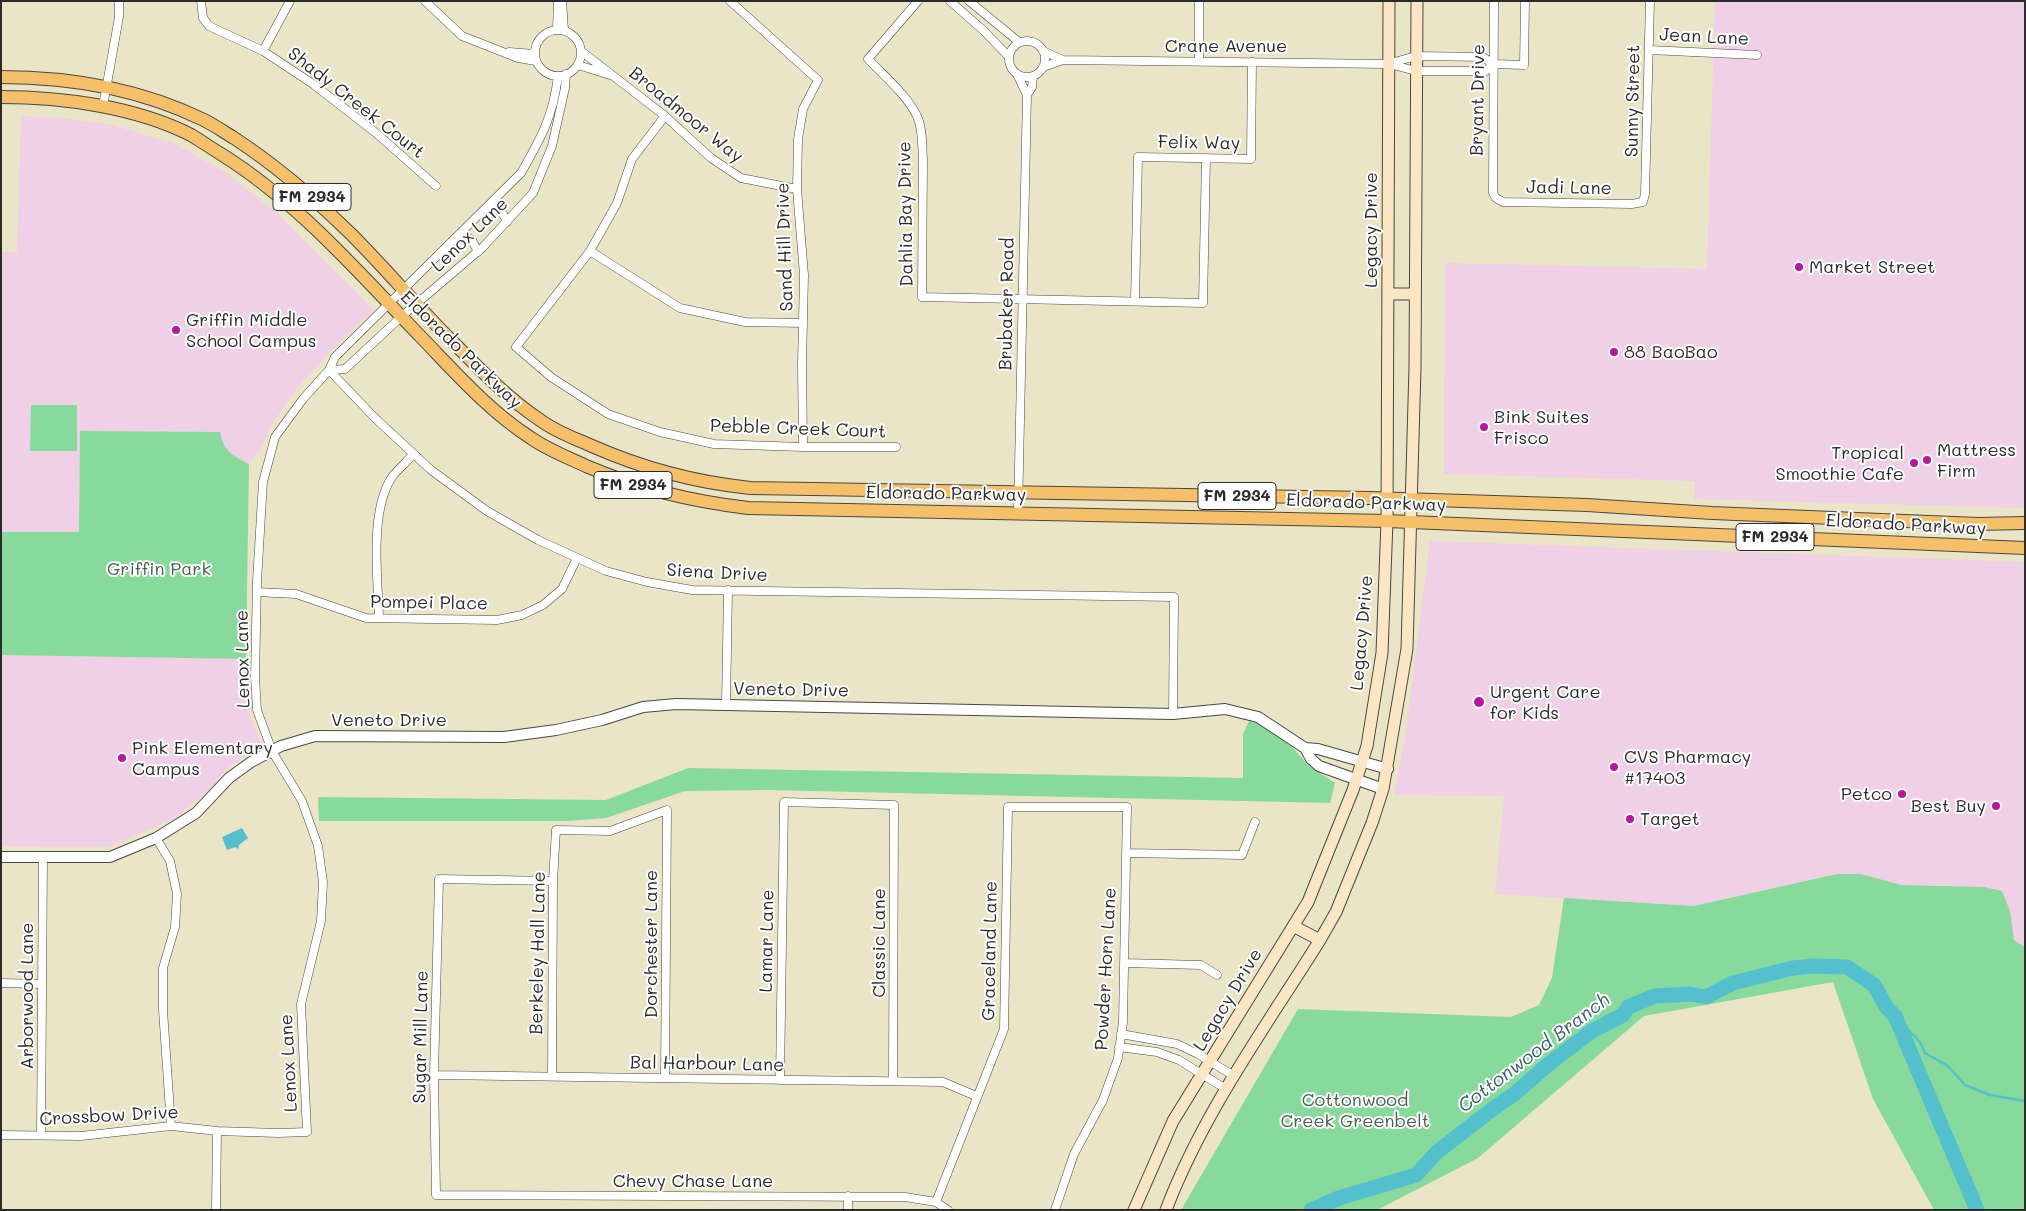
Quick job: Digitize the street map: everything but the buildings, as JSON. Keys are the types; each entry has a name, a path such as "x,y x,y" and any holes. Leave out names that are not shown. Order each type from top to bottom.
{"main road":[{"name":"Legacy Drive","path":"1134,1210 1173,1121 1308,902 1356,780 1367,746 1382,653 1388,499 1389,1"},
{"path":"1166,1210 1196,1140 1336,912 1372,823 1388,769 1407,648 1415,294 1417,1"},
{"name":"Eldorado Parkway","path":"1,77 55,79 106,86 159,101 205,120 261,156 303,189 352,235 403,291 486,376 540,420 562,434 629,462 667,474 709,483 750,488 1587,504 1712,513 1978,524 2025,523"},
{"name":"Eldorado Parkway","path":"1,97 45,98 102,106 152,120 191,135 239,166 290,204 324,236 472,390 528,437 553,452 622,481 661,493 706,503 748,508 1410,521 1826,539 1895,544 2025,548"},
{"path":"1388,294 1415,294"},
{"path":"1826,539 1827,517"},
{"path":"1841,540 1844,518"},
{"path":"1293,926 1320,940"}],"street":[{"path":"102,106 119,17 119,1"},
{"name":"Shady Creek Court","path":"201,1 203,18 209,26 263,52 313,84 376,133 436,186"},
{"path":"263,52 290,1"},
{"path":"425,1 462,36 500,51 535,58 545,72 562,75 578,65 581,51 576,38 561,30 550,31 538,40 535,58"},
{"path":"558,1 561,30"},
{"path":"561,30 562,1"},
{"name":"Sand Hill Drive","path":"730,1 818,80 803,108 798,139 797,189 804,275 803,447"},
{"name":"Dahlia Bay Drive","path":"918,1 868,59 909,103 918,117 922,137 923,160 922,297 1022,299"},
{"path":"950,1 984,31 1009,57"},
{"path":"969,1 1019,42 1036,45 1043,52 1043,67 1033,76 1017,74 1010,65 1010,52 1019,42"},
{"path":"1199,1 1199,61"},
{"name":"Bryant Drive","path":"1494,1 1492,193 1496,198"},
{"path":"1494,64 1524,64 1525,1"},
{"name":"Sunny Street","path":"1643,202 1645,194 1650,1"},
{"name":"Jean Lane","path":"1649,50 1758,55"},
{"name":"Broadmoor Way","path":"581,51 665,116 711,158 741,178 797,189"},
{"name":"Crane Avenue","path":"1043,52 1063,60"},
{"name":"Crane Avenue","path":"1043,67 1063,60 1199,61 1389,64 1416,71 1486,71 1494,64 1483,57 1416,56 1389,64"},
{"name":"Felix Way","path":"1135,301 1138,157 1251,159 1252,62"},
{"name":"Broadmoor Way","path":"578,65 614,77"},
{"name":"Brubaker Road","path":"1017,74 1027,95 1018,513"},
{"name":"Lenox Lane","path":"307,1132 301,1004 321,921 323,882 318,846 302,801 272,751 257,710 255,677 262,482 275,437 303,399 330,370 335,357 522,174 552,112 562,75"},
{"name":"Lenox Lane","path":"330,370 345,369 401,317 478,252 534,193 552,146 565,88 562,75"},
{"name":"Brubaker Road","path":"1027,95 1032,87 1033,76"},
{"path":"665,116 632,159 617,203 590,251 680,308 746,322 803,323"},
{"path":"1022,299 1204,302 1206,158"},
{"name":"Jadi Lane","path":"1496,198 1503,202 1632,204 1643,202"},
{"path":"489,206 502,212 507,222"},
{"path":"461,234 472,240 478,252"},
{"name":"Pebble Creek Court","path":"590,251 516,347 551,377 608,414 660,432 714,444 803,447 896,447"},
{"name":"Siena Drive","path":"330,370 374,418 413,454 487,512 538,540 606,571 647,582 692,590 1174,597 1173,714"},
{"path":"379,618 377,528 381,505 392,478 413,454"},
{"name":"Pompei Place","path":"257,592 296,594 351,615 366,618 497,620 522,615 543,605 562,589 577,558"},
{"path":"726,705 728,590"},
{"name":"Veneto Drive","path":"1,857 110,857 156,838 196,813 229,778 251,762 281,746 315,736 504,737 602,720 643,707 676,704 1173,714 1225,709 1258,717 1304,748 1311,759 1319,766 1383,789"},
{"name":"Veneto Drive","path":"1304,748 1318,749 1388,769"},
{"name":"Lamar Lane","path":"780,1080 784,802 894,805"},
{"name":"Classic Lane","path":"893,1082 894,805"},
{"name":"Powder Horn Lane","path":"1008,807 1127,807 1124,962 1120,1047 1103,1100 1074,1154 1056,1210"},
{"name":"Graceland Lane","path":"936,1202 976,1096 1004,1029 1008,807"},
{"name":"Berkeley Hall Lane","path":"552,1076 553,881 556,830 610,831 667,810"},
{"name":"Dorchester Lane","path":"665,1078 667,810"},
{"path":"1126,853 1242,855 1255,822"},
{"path":"156,838 170,861 177,894 175,927 163,968 163,1010 171,1126"},
{"name":"Arborwood Lane","path":"41,1135 43,857"},
{"name":"Sugar Mill Lane","path":"436,1195 434,1075 440,880 553,881"},
{"path":"1124,962 1201,965 1217,975"},
{"path":"1,983 42,984"},
{"path":"1121,1034 1177,1044 1234,1076"},
{"path":"1120,1047 1167,1055 1189,1065 1226,1089"},
{"name":"Bal Harbour Lane","path":"434,1075 943,1082 976,1096"},
{"name":"Crossbow Drive","path":"1,1135 81,1136 171,1126 217,1131 307,1132"},
{"path":"216,1210 217,1131"},
{"name":"Chevy Chase Lane","path":"436,1195 905,1196 936,1202 948,1210"},
{"path":"848,1196 848,1210"}],"shaded area":[{"path":"1715,1 2025,1 2025,508 1694,499 1695,481 1444,474 1445,263 1707,269"},
{"name":"Griffin Middle School Campus","path":"21,116 63,118 112,125 175,144 226,173 277,213 373,309 296,389 271,426 260,450 249,464 230,454 222,444 80,431 79,532 1,532 1,252 17,252"},
{"path":"1430,541 2025,562 2025,947 2014,940 2010,911 1943,885 1901,885 1861,874 1837,874 1694,906 1495,894 1504,796 1394,795 1405,738"},
{"name":"Pink Elementary Campus","path":"1,655 246,659 249,713 262,746 225,770 208,791 175,818 109,847 1,846"}],"green space":[{"path":"31,405 77,405 77,451 30,451"},
{"name":"Griffin Park","path":"80,431 220,432 226,449 249,464 246,659 1,655 1,532 79,532"},
{"path":"1249,721 1261,724 1274,732 1293,748 1308,765 1335,783 1330,803 769,790 685,791 606,818 567,821 319,821 318,797 606,800 688,768 1243,778 1243,734"},
{"name":"Cottonwood Creek Greenbelt","path":"1837,874 1861,874 1901,885 1984,887 2002,891 2010,911 2014,940 2025,947 2025,1210 1934,1210 1873,1099 1833,982 1644,1016 1478,1158 1377,1210 1181,1210 1298,1009 1511,1017 1539,1005 1552,978 1564,898 1694,906"}],"water":[{"path":"242,828 248,838 239,845 238,849 235,847 227,850 222,837"}],"waterway":[{"name":"Cottonwood Branch","path":"1311,1210 1339,1198 1416,1175 1437,1152 1513,1095 1551,1062 1592,1031 1623,1015 1628,1007 1655,996 1690,994 1706,997 1733,983 1793,968 1813,966 1847,967 1874,985 1887,1008 1895,1016 1977,1210"},
{"path":"1895,1016 1920,1042 1925,1053 1948,1066 1965,1085 1990,1095 2025,1101"}],"place":[{"name":"Market Street","path":"1799,267"},
{"name":"Griffin Middle School Campus","path":"176,330"},
{"name":"88 BaoBao","path":"1614,352"},
{"name":"Bink Suites Frisco","path":"1484,427"},
{"name":"Mattress Firm","path":"1927,460"},
{"name":"Tropical Smoothie Cafe","path":"1914,463"},
{"name":"Urgent Care for Kids","path":"1479,702"},
{"name":"Pink Elementary Campus","path":"122,758"},
{"name":"CVS Pharmacy #17403","path":"1614,767"},
{"name":"Petco","path":"1902,794"},
{"name":"Best Buy","path":"1996,806"},
{"name":"Target","path":"1630,819"}]}
